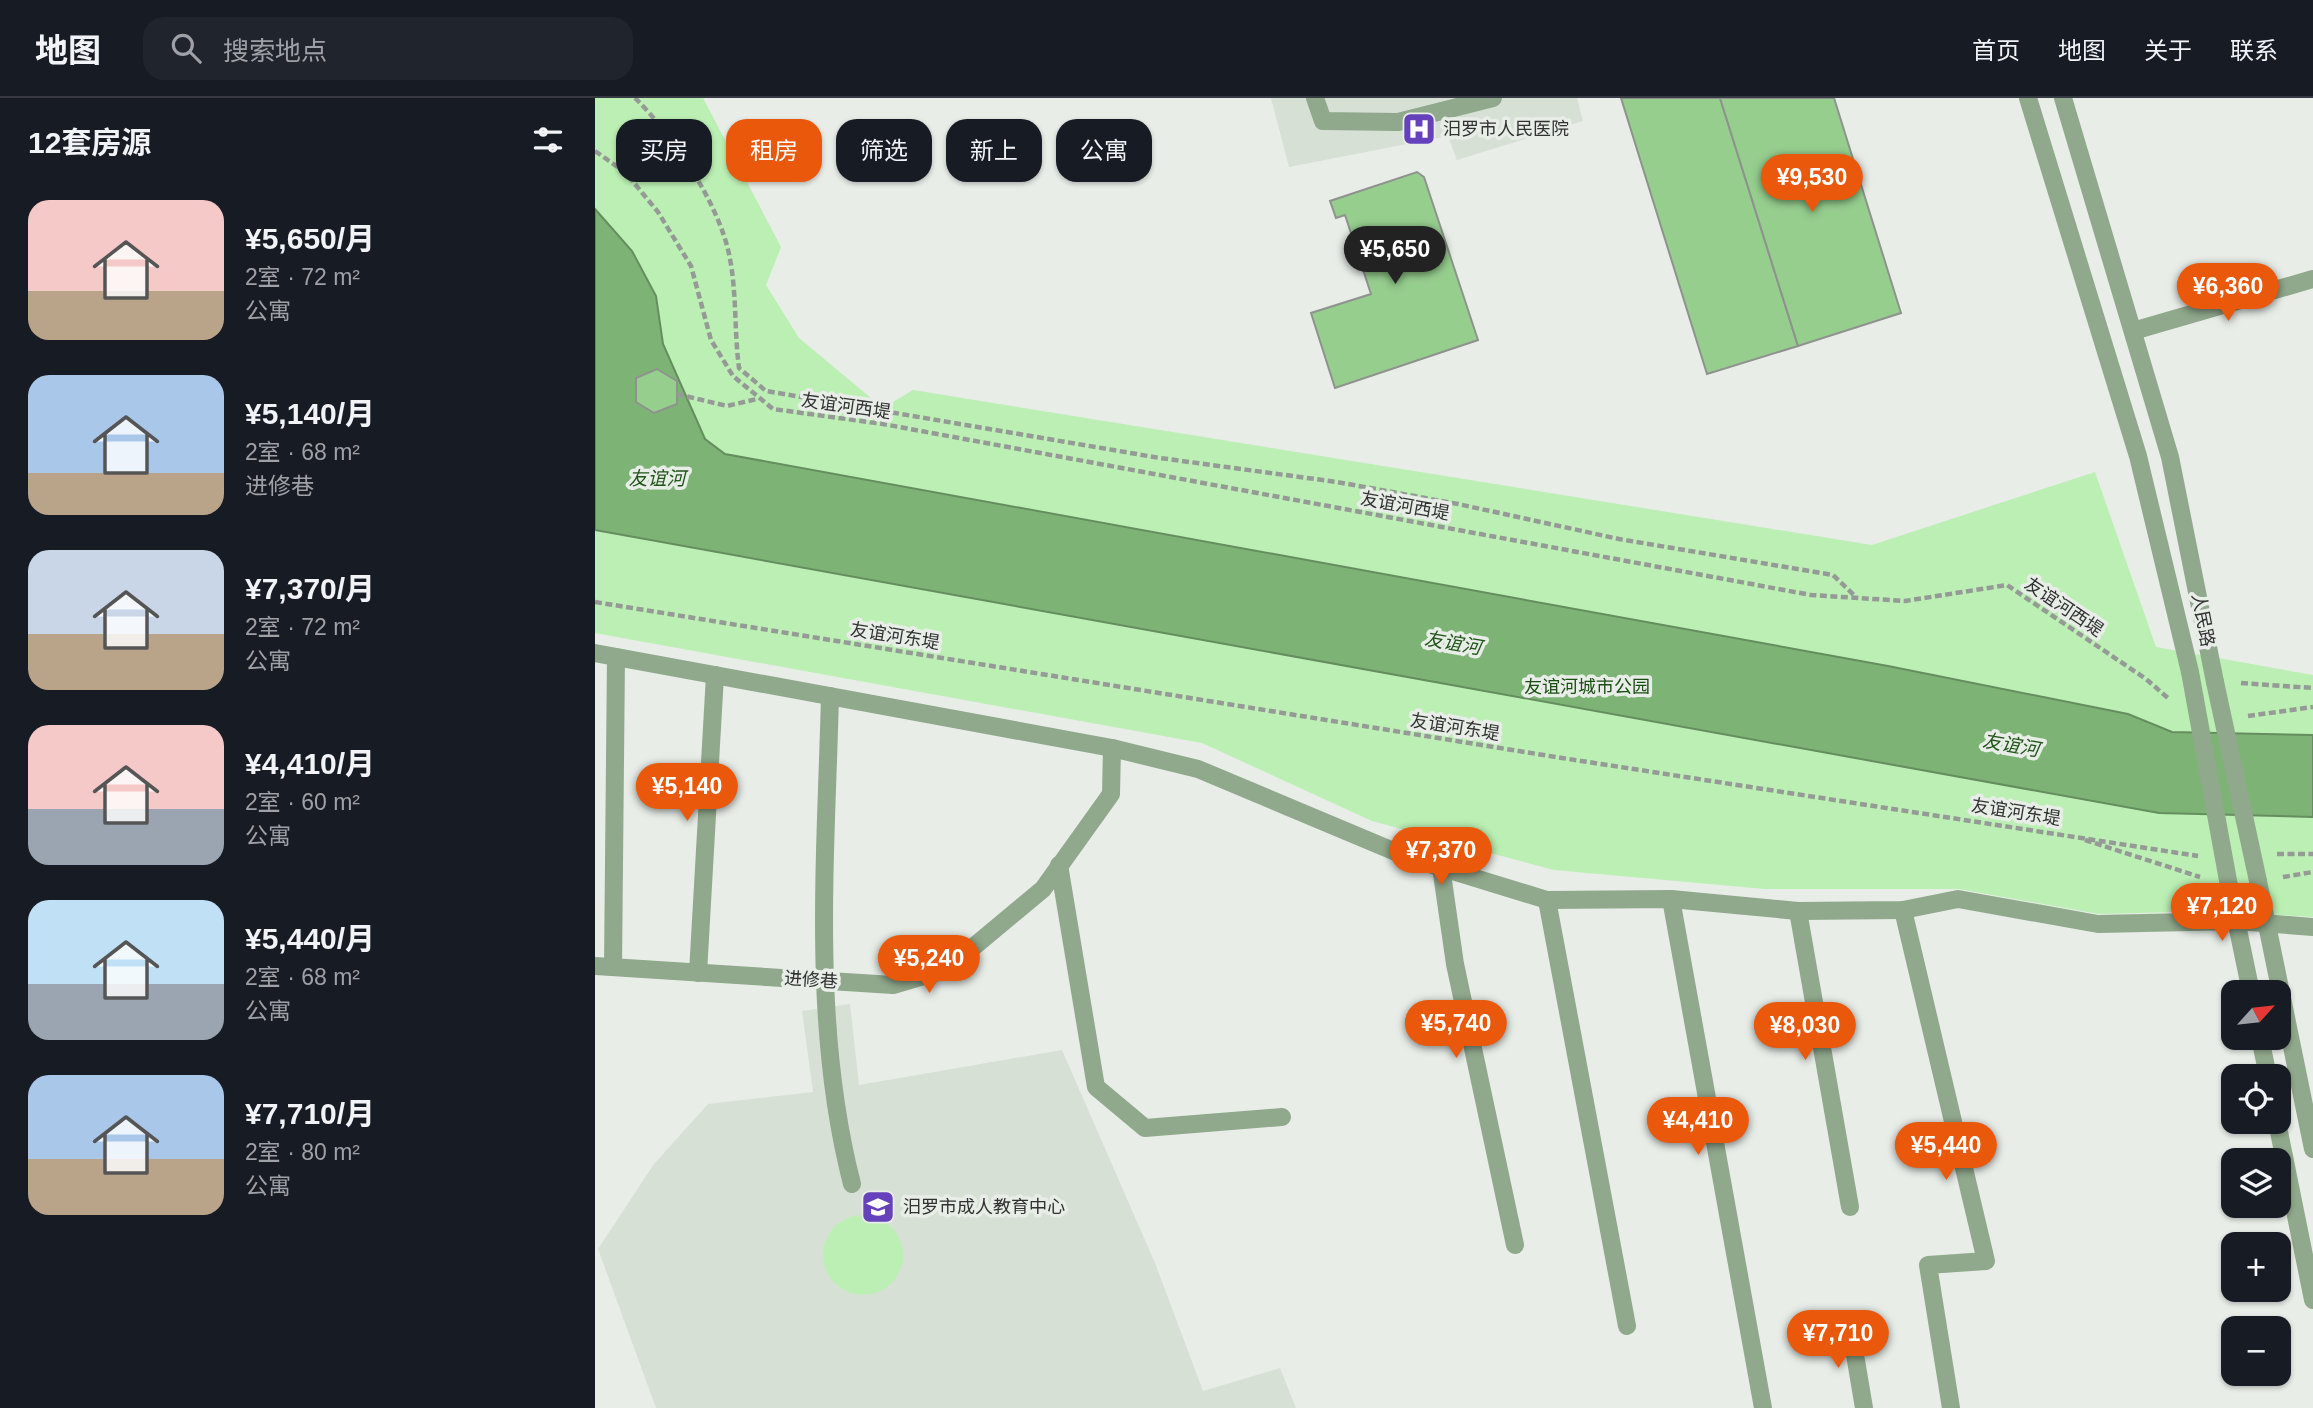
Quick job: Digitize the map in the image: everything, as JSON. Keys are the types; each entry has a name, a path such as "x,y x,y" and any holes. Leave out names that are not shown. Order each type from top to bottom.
{"street":[{"path":"1315,98 1323,121 1398,122 1493,98"},
{"name":"人民路","path":"2028,98 2138,457 2190,672 2249,980"},
{"name":"人民路","path":"2063,98 2170,457 2313,1149"},
{"path":"2133,331 2313,279"},
{"path":"595,653 1112,748 1199,769 1411,858 1547,900 1671,899 1798,911 1903,910 1958,899 2098,923 2237,921 2313,927"},
{"path":"613,967 616,657"},
{"path":"698,973 715,675"},
{"path":"830,696 823,981 840,1136 852,1184"},
{"name":"进修巷","path":"595,966 893,985 947,970 1043,888 1111,794 1112,748"},
{"path":"1059,866 1096,1087 1145,1128 1282,1117"},
{"path":"1441,867 1455,964 1515,1245"},
{"path":"1671,899 1763,1408"},
{"path":"1547,900 1627,1326"},
{"path":"1903,910 1986,1261 1928,1265 1951,1408"},
{"path":"1798,911 1850,1206"},
{"path":"2279,1134 2313,1300"},
{"path":"1850,1325 1864,1408"}],"path":[{"path":"635,98 657,120 707,197 729,252 739,368 766,391 1050,441 1336,482 1458,504 1619,539 1833,575 1857,598"},
{"name":"友谊河西堤","path":"595,151 625,172 658,212 691,266 711,340 733,376 773,409 883,424 1811,595 1905,601 2007,585 2145,679 2177,706"},
{"path":"677,394 727,406 757,398"},
{"name":"友谊河东堤","path":"595,602 1548,756 2212,856"},
{"path":"2215,682 2313,688"},
{"path":"2246,716 2313,707"},
{"path":"2068,834 2229,886"},
{"path":"2267,855 2313,854"}],"shaded area":[{"name":"汨罗市人民医院","path":"1271,98 1577,98 1583,121 1457,160 1448,136 1289,167"},
{"name":"汨罗市成人教育中心","path":"850,1004 859,1085 1062,1050 1155,1263 1203,1391 1280,1368 1296,1408 656,1408 598,1249 654,1164 708,1104 813,1092 802,1011"}],"green space":[{"name":"友谊河城市公园","path":"595,98 703,98 726,142 726,182 747,182 781,247 766,285 799,338 883,408 913,390 1872,545 2095,472 2156,647 2313,675 2313,917 2215,911 2099,914 1959,889 1765,889 1554,870 1372,821 1202,743 595,633"},
{"path":"855,1215 871,1215 892,1226 903,1247 903,1263 892,1284 871,1295 855,1295 841,1289 829,1277 823,1263 823,1247 829,1233 841,1221"}],"water":[{"name":"友谊河","path":"595,209 632,251 656,296 663,344 705,439 725,454 1888,666 2128,714 2172,732 2313,735 2313,817 2159,813 595,530"}],"building":[{"path":"1621,98 1720,98 1798,346 1707,374"},
{"path":"1720,98 1834,98 1901,313 1798,346"},
{"path":"1417,172 1424,177 1478,340 1335,388 1311,313 1371,294 1345,215 1336,218 1330,201"},
{"path":"657,369 677,381 677,404 654,413 636,402 636,378"}],"place":[{"name":"汨罗市人民医院","path":"1419,129"},
{"name":"汨罗市成人教育中心","path":"878,1207"}]}
